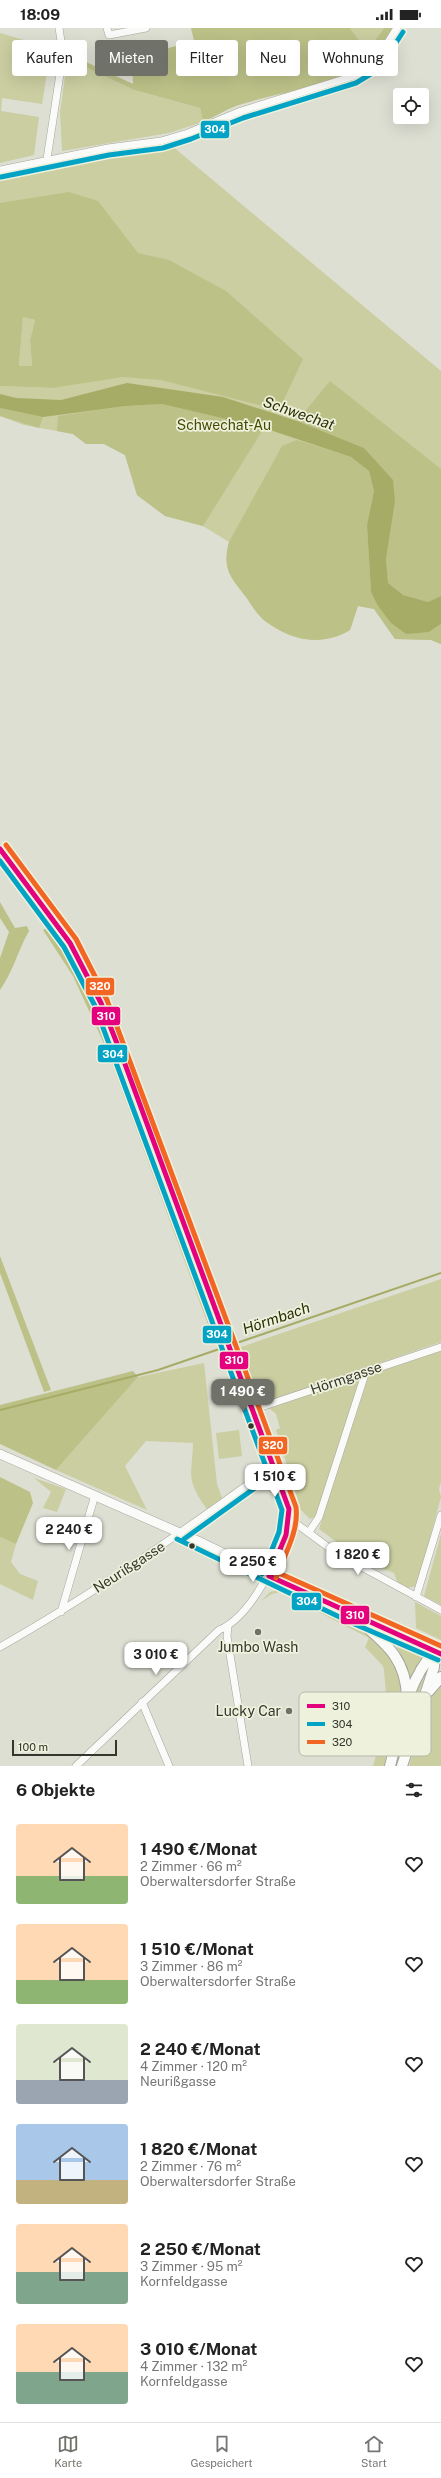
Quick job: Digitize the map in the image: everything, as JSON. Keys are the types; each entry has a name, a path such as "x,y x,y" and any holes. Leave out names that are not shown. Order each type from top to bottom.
{"highway":[{"path":"355,1617 394,1652 402,1667 407,1685 407,1692"},
{"path":"411,1692 415,1680 426,1660 438,1652"},
{"path":"425,1692 438,1652"},
{"path":"429,1692 441,1677"},
{"path":"390,1766 393,1756"},
{"path":"402,1766 405,1756"}],"main road":[{"path":"0,1454 180,1533 355,1617 438,1652"}],"street":[{"path":"47,159 63,54 58,28"},
{"path":"108,32 146,28"},
{"path":"0,170 47,159 161,141 188,133 241,111 354,76 374,64 397,28"},
{"path":"0,849 70,943 84,967 122,1056 289,1509 290,1518 269,1576 257,1594 228,1626 219,1630 76,1766"},
{"name":"Hörmgasse","path":"252,1410 441,1347"},
{"path":"310,1532 319,1517 366,1371"},
{"name":"Neurißgasse","path":"0,1647 61,1612 180,1533 273,1466"},
{"path":"61,1612 95,1495"},
{"path":"416,1597 441,1515"},
{"path":"290,1518 336,1553 441,1610"},
{"path":"228,1626 227,1636 248,1766"},
{"path":"142,1702 169,1766"}],"green space":[{"path":"191,28 350,28 359,40 308,40 308,76 341,76 302,89 236,106 203,122 200,108 134,90 105,76 116,76 133,84 133,76 168,76 168,48 176,46 176,76 238,76 238,40 194,40"},
{"path":"350,28 384,28 375,40 359,40"},
{"path":"384,28 392,28 385,40 375,40"},
{"path":"0,33 24,40 12,40 12,76 46,76 42,104 2,98 1,111 39,117 34,155 0,163"},
{"path":"87,62 95,66 95,71 87,68"},
{"path":"87,68 95,71 95,76 105,76 134,90 200,108 203,122 169,133 62,151 60,112 65,76 87,76"},
{"name":"Schwechat-Au","path":"171,145 441,371 441,644 431,640 395,639 374,609 358,606 350,630 328,639 317,640 296,637 275,628 262,619 229,572 226,559 229,542 203,526 165,516 137,495 125,455 104,444 86,444 73,434 24,425 0,416 0,386 52,388 51,310 0,203 0,176 50,162"},
{"path":"69,192 98,201 138,253 169,260 226,291 303,359 279,410 161,380 123,377 52,388 0,386 0,203","holes":["23,317 35,320 30,340 32,366 19,366"]},
{"path":"23,317 35,320 30,340 32,366 19,367"},
{"path":"330,381 441,469 441,596 428,602 403,595 388,583 386,559 395,502 364,448 297,421"},
{"path":"162,404 264,428 203,526 165,516 137,495 125,455 104,444 86,444 73,434 57,431 58,416 126,406"},
{"path":"0,408 43,417 39,428 0,416"},
{"path":"297,440 351,457 369,471 374,491 367,525 371,592 429,632 441,624 441,644 431,640 395,639 374,609 358,606 350,630 328,639 317,640 296,637 286,633 275,628 262,619 257,613 229,572 226,559 229,542 282,446"},
{"path":"0,902 15,928 27,926 29,931 5,983 0,990 0,958 9,932 0,918"},
{"path":"47,928 75,966 111,1050 216,1334 212,1335 107,1050 73,976 43,930"},
{"path":"0,1256 51,1390 44,1392 0,1273"},
{"path":"441,1279 441,1342 263,1403 243,1358 241,1347"},
{"path":"441,1351 441,1482 439,1489 441,1497 417,1586 407,1588 398,1584 394,1573 361,1560 319,1529 369,1375"},
{"path":"204,1363 217,1484 222,1498 207,1509 195,1490 191,1477 193,1443 146,1441 125,1466 147,1510 56,1470 138,1377"},
{"path":"133,1371 138,1377 56,1470 0,1444 0,1405"},
{"path":"357,1378 359,1383 315,1517 310,1519 301,1510 276,1430 280,1428 276,1414 269,1408"},
{"path":"239,1430 242,1456 219,1459 216,1433"},
{"path":"0,1477 30,1492 33,1503 16,1544 0,1537"},
{"path":"34,1478 66,1489 57,1512 43,1508 51,1492"},
{"path":"441,1534 441,1605 424,1596"},
{"path":"0,1537 16,1544 11,1562 20,1574 38,1581 33,1600 0,1584"},
{"path":"279,1590 330,1614 348,1623 380,1645 392,1659 400,1674 402,1679 402,1692 386,1692 383,1666 365,1647 369,1638 280,1592 272,1594 261,1601 270,1592"},
{"path":"415,1602 441,1616 441,1640 416,1628"},
{"path":"395,1644 423,1656 411,1683 406,1665"},
{"path":"429,1663 419,1692 415,1692"},
{"path":"441,1681 441,1766 409,1766 412,1756 431,1756 431,1698"},
{"path":"376,1756 386,1756 384,1766 373,1766"}],"shaded area":[{"path":"127,383 223,397 297,421 364,448 393,480 395,502 386,559 388,583 403,595 428,602 441,596 441,624 429,632 406,634 391,623 378,606 371,592 367,525 374,491 369,471 351,457 264,428 162,404 126,406 43,417 0,408 0,394 16,398 61,400"}],"waterway":[{"name":"Hörmbach","path":"0,1410 158,1370 441,1273"}],"transit line":[{"name":"304","path":"1,177 109,155 163,148 191,139 243,118 356,83 379,69 403,32"},
{"name":"320","path":"6,845 76,939 107,1000 296,1507 293,1534 276,1578"},
{"name":"310","path":"0,849 70,943 101,1003 122,1056 289,1509 286,1535 269,1576"},
{"name":"304","path":"0,861 64,947 95,1006 282,1510 279,1532 262,1574"},
{"name":"304","path":"184,1539 277,1472"},
{"name":"304","path":"177,1539 352,1623 438,1660"},
{"name":"320","path":"272,1570 441,1646"},
{"name":"310","path":"269,1576 441,1654"}],"place":[{"name":"Jumbo Wash","path":"258,1632"},
{"name":"Lucky Car","path":"289,1711"}],"water label":[{"name":"Schwechat","path":"299,413"}]}
